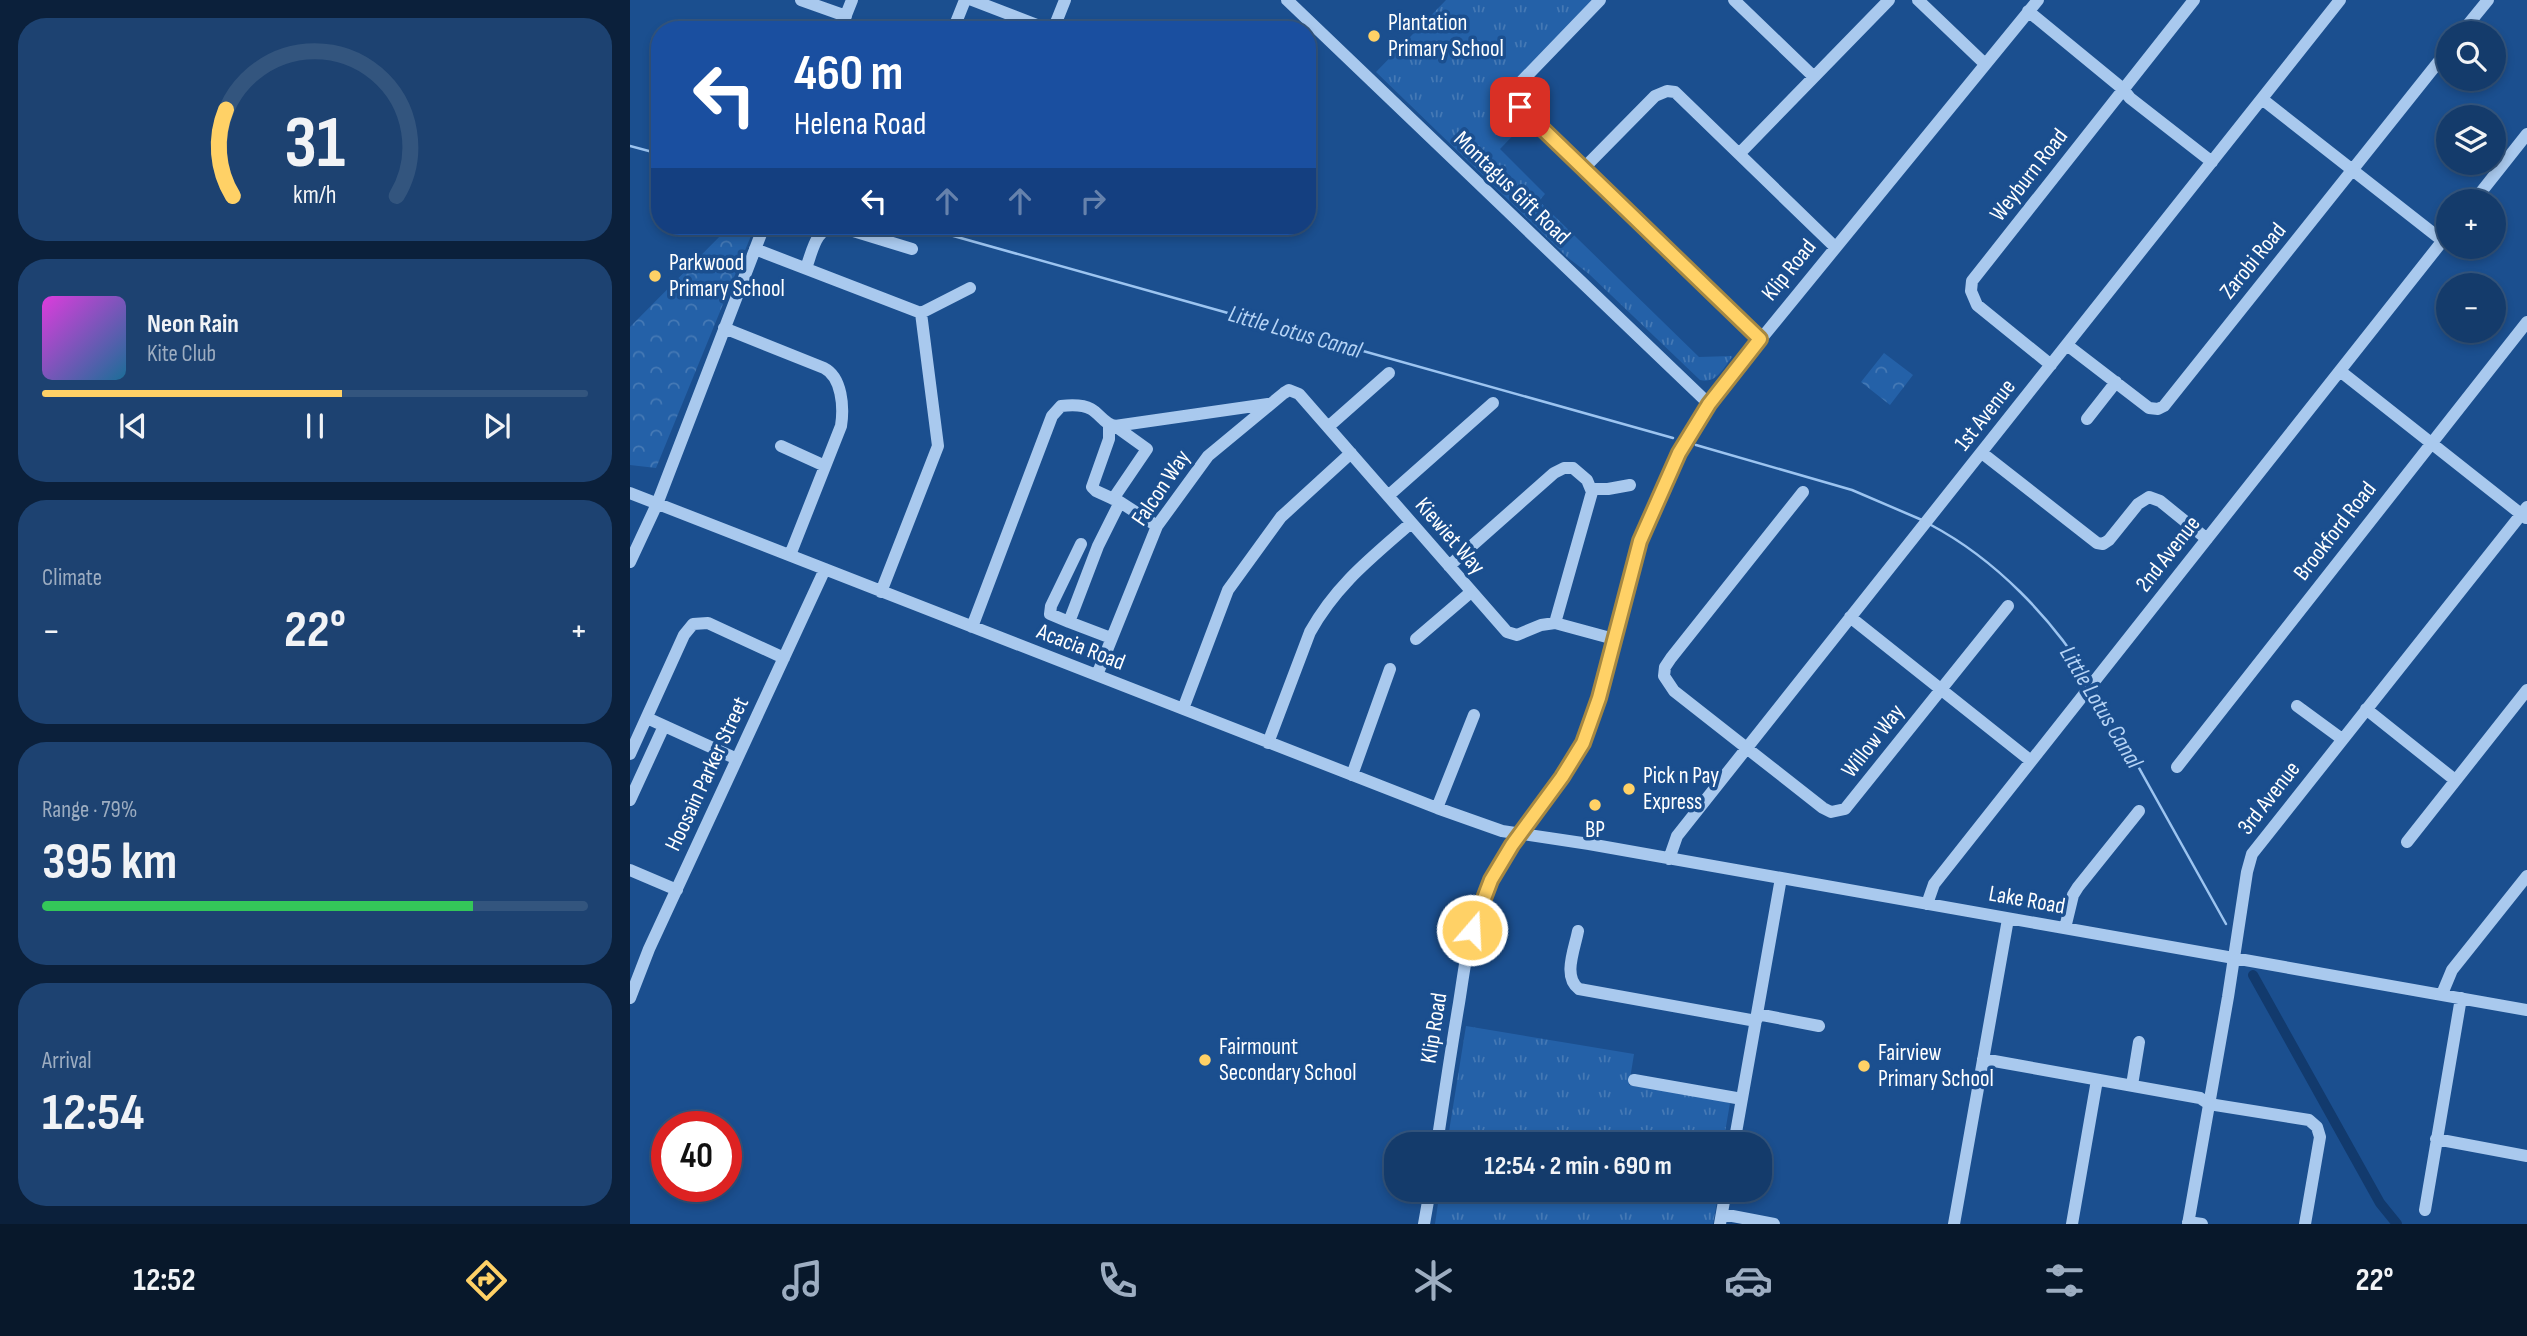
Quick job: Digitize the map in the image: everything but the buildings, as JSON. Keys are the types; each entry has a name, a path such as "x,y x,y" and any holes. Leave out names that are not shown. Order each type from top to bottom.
{"street":[{"path":"801,0 845,16"},
{"path":"844,21 852,0"},
{"path":"957,21 965,0"},
{"path":"972,0 1028,21"},
{"path":"1056,21 1065,0"},
{"name":"Montagus Gift Road","path":"1287,0 1309,21"},
{"path":"1600,0 1519,84 1516,93 1520,107 1760,339"},
{"path":"1734,0 1813,76"},
{"path":"1739,155 1889,0"},
{"path":"1918,0 1985,64"},
{"name":"Klip Road","path":"1439,1132 1472,930 1486,890 1519,834 1562,777 1583,743 1599,698 1640,541 1679,453 1709,404 1760,339 2038,0"},
{"name":"Weyburn Road","path":"2051,365 1977,305 1972,298 1970,286 2194,0"},
{"name":"1st Avenue","path":"1670,859 1677,836 2340,0"},
{"path":"2471,21 2488,0"},
{"path":"2028,11 2123,89 2130,98 2212,162"},
{"name":"Montagus Gift Road","path":"1316,28 1709,404"},
{"name":"Zarobi Road","path":"2067,345 2149,408 2158,409 2164,406 2436,65"},
{"path":"1584,168 1655,96 1667,90 1682,97 1835,247"},
{"path":"2262,99 2436,230"},
{"path":"2483,189 2527,134"},
{"path":"630,562 657,504 760,235"},
{"path":"806,268 820,235"},
{"path":"866,235 912,249"},
{"path":"755,249 921,313 970,288"},
{"name":"2nd Avenue","path":"1927,904 1934,884 2436,250"},
{"path":"881,592 938,446 921,313"},
{"name":"Brookford Road","path":"2177,767 2527,322"},
{"path":"724,328 824,368 835,376 838,384 842,418 790,555"},
{"path":"2340,371 2430,444 2525,513"},
{"path":"1328,427 1389,373"},
{"path":"2087,419 2116,382"},
{"name":"Kiewiet Way","path":"1284,393 1289,390 1299,394 1511,635 1555,623"},
{"name":"Falcon Way","path":"1097,675 1157,526 1208,456 1284,393"},
{"path":"1112,426 1270,403"},
{"path":"1388,496 1493,403"},
{"path":"972,627 1052,416 1061,406 1083,406 1147,449 1117,501 1069,622"},
{"path":"1112,426 1092,485 1096,491 1157,526"},
{"path":"781,446 825,466"},
{"path":"1183,709 1228,590 1236,577 1281,517 1351,453"},
{"path":"1982,453 2098,543 2103,544 2109,540 2138,504 2149,497 2160,501 2207,539"},
{"path":"1449,566 1554,473 1564,468 1573,468 1587,481 1591,489 1590,502 1555,623 1614,639"},
{"path":"1591,489 1630,485"},
{"path":"1748,748 1674,691 1664,676 1665,667 1803,492"},
{"name":"Acacia Road","path":"630,493 1437,808 1502,831 1519,834"},
{"name":"3rd Avenue","path":"2188,1223 2252,854 2525,513"},
{"path":"1268,743 1317,618 1346,579 1411,523"},
{"path":"1081,544 1051,606 1050,614 1111,638"},
{"name":"Hoosain Parker Street","path":"630,998 825,569"},
{"path":"1416,639 1471,592"},
{"name":"Willow Way","path":"1748,748 1824,808 1831,812 1845,809 2008,606"},
{"path":"1850,617 2031,761"},
{"path":"630,754 684,635 693,624 708,623 784,658"},
{"path":"1352,775 1390,669"},
{"path":"2407,842 2527,690"},
{"path":"2297,706 2342,739"},
{"path":"2366,709 2455,780"},
{"path":"1437,808 1474,715"},
{"path":"646,718 737,760"},
{"path":"630,800 664,726"},
{"path":"2065,928 2073,895 2078,887 2139,811"},
{"name":"Lake Road","path":"1519,834 2527,1010"},
{"path":"630,870 677,890"},
{"path":"2442,994 2452,970 2527,876"},
{"path":"1736,1132 1780,878"},
{"path":"1954,1224 2008,919"},
{"path":"1578,931 1570,976 1573,984 1583,990 1819,1026"},
{"path":"2425,1210 2461,998"},
{"path":"2132,1085 2139,1042"},
{"path":"1983,1059 2132,1085 2200,1098 2209,1104 2309,1121 2317,1127 2320,1137 2305,1224"},
{"path":"1634,1080 1742,1099"},
{"path":"2072,1224 2097,1080"},
{"path":"2436,1139 2527,1156"},
{"path":"1424,1224 1428,1202"},
{"path":"1721,1219 1774,1224"},
{"path":"2188,1223 2203,1224"}],"green space":[{"path":"1446,0 1594,0 1516,81 1528,120 1500,149 1545,194 1539,201 1699,357 1732,357 1715,378 1700,380 1589,274 1567,257 1376,72"},
{"path":"721,235 751,235 656,468 630,465 630,327"},
{"path":"1884,353 1913,375 1890,405 1861,382"},
{"path":"1466,1026 1634,1054 1629,1085 1639,1087 1645,1084 1730,1103 1725,1132 1449,1132"},
{"path":"1438,1202 1717,1202 1713,1224 1435,1224"}],"waterway":[{"name":"Little Lotus Canal","path":"630,146 651,152"},
{"name":"Little Lotus Canal","path":"950,235 1673,438"},
{"name":"Little Lotus Canal","path":"1696,445 1852,490 1922,520"},
{"name":"Little Lotus Canal","path":"1931,525 1978,555 2020,592 2058,634 2090,680"},
{"name":"Little Lotus Canal","path":"2095,689 2226,924"},
{"name":"Little Lotus Canal","path":"2253,975 2380,1203 2397,1224"}],"place":[{"name":"Plantation Primary School","path":"1374,36"},
{"name":"Parkwood Primary School","path":"655,276"},
{"name":"Pick n Pay Express","path":"1629,789"},
{"name":"BP","path":"1595,805"},
{"name":"Fairmount Secondary School","path":"1205,1060"},
{"name":"Fairview Primary School","path":"1864,1066"}],"route":[{"path":"1472,930 1481,900 1491,880 1583,743 1599,698 1640,541 1664,482 1699,418 1760,339 1520,107"}]}
